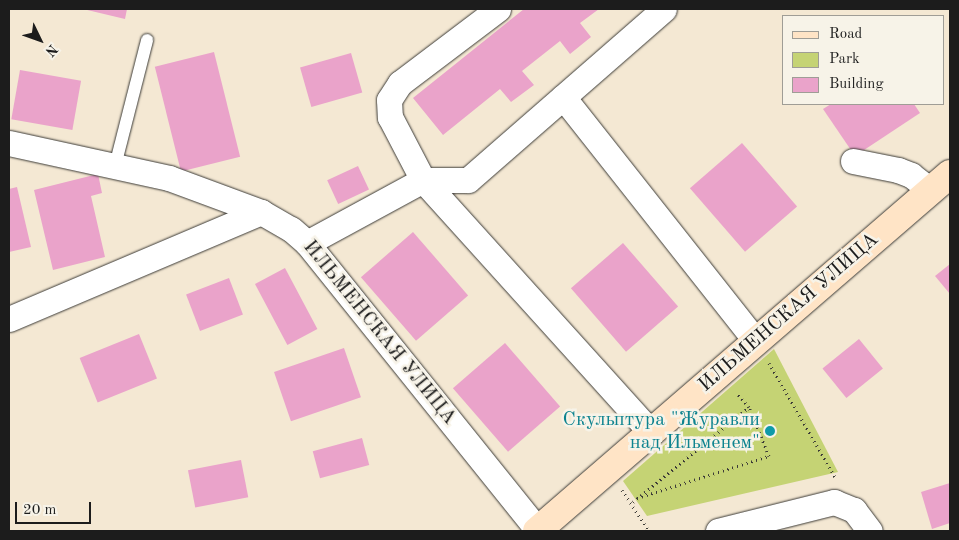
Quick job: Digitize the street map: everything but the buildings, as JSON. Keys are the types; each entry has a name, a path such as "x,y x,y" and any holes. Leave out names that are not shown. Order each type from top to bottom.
{"main road":[{"name":"ИЛЬМЕНСКАЯ УЛИЦА","path":"538,531 940,182"}],"street":[{"path":"498,9 400,83 389,100 390,117 423,180 651,432"},
{"path":"307,243 423,180 468,180 664,9"},
{"path":"563,97 756,341"},
{"name":"ИЛЬМЕНСКАЯ УЛИЦА","path":"9,143 169,178 261,212 291,229 307,243 538,531"},
{"path":"853,160 940,182"},
{"path":"9,319 261,212"},
{"path":"718,531 834,502 854,510 870,531"}],"lane":[{"path":"114,166 147,40"}],"path":[{"path":"756,341 854,510"},
{"path":"637,498 769,456 749,407 722,373"},
{"path":"633,502 749,407"},
{"path":"607,473 633,502 649,531"}],"green space":[{"path":"774,349 838,472 647,516 623,481"}],"place":[{"name":"Скульптура \"Журавли над Ильменем\"","path":"770,431"}]}
